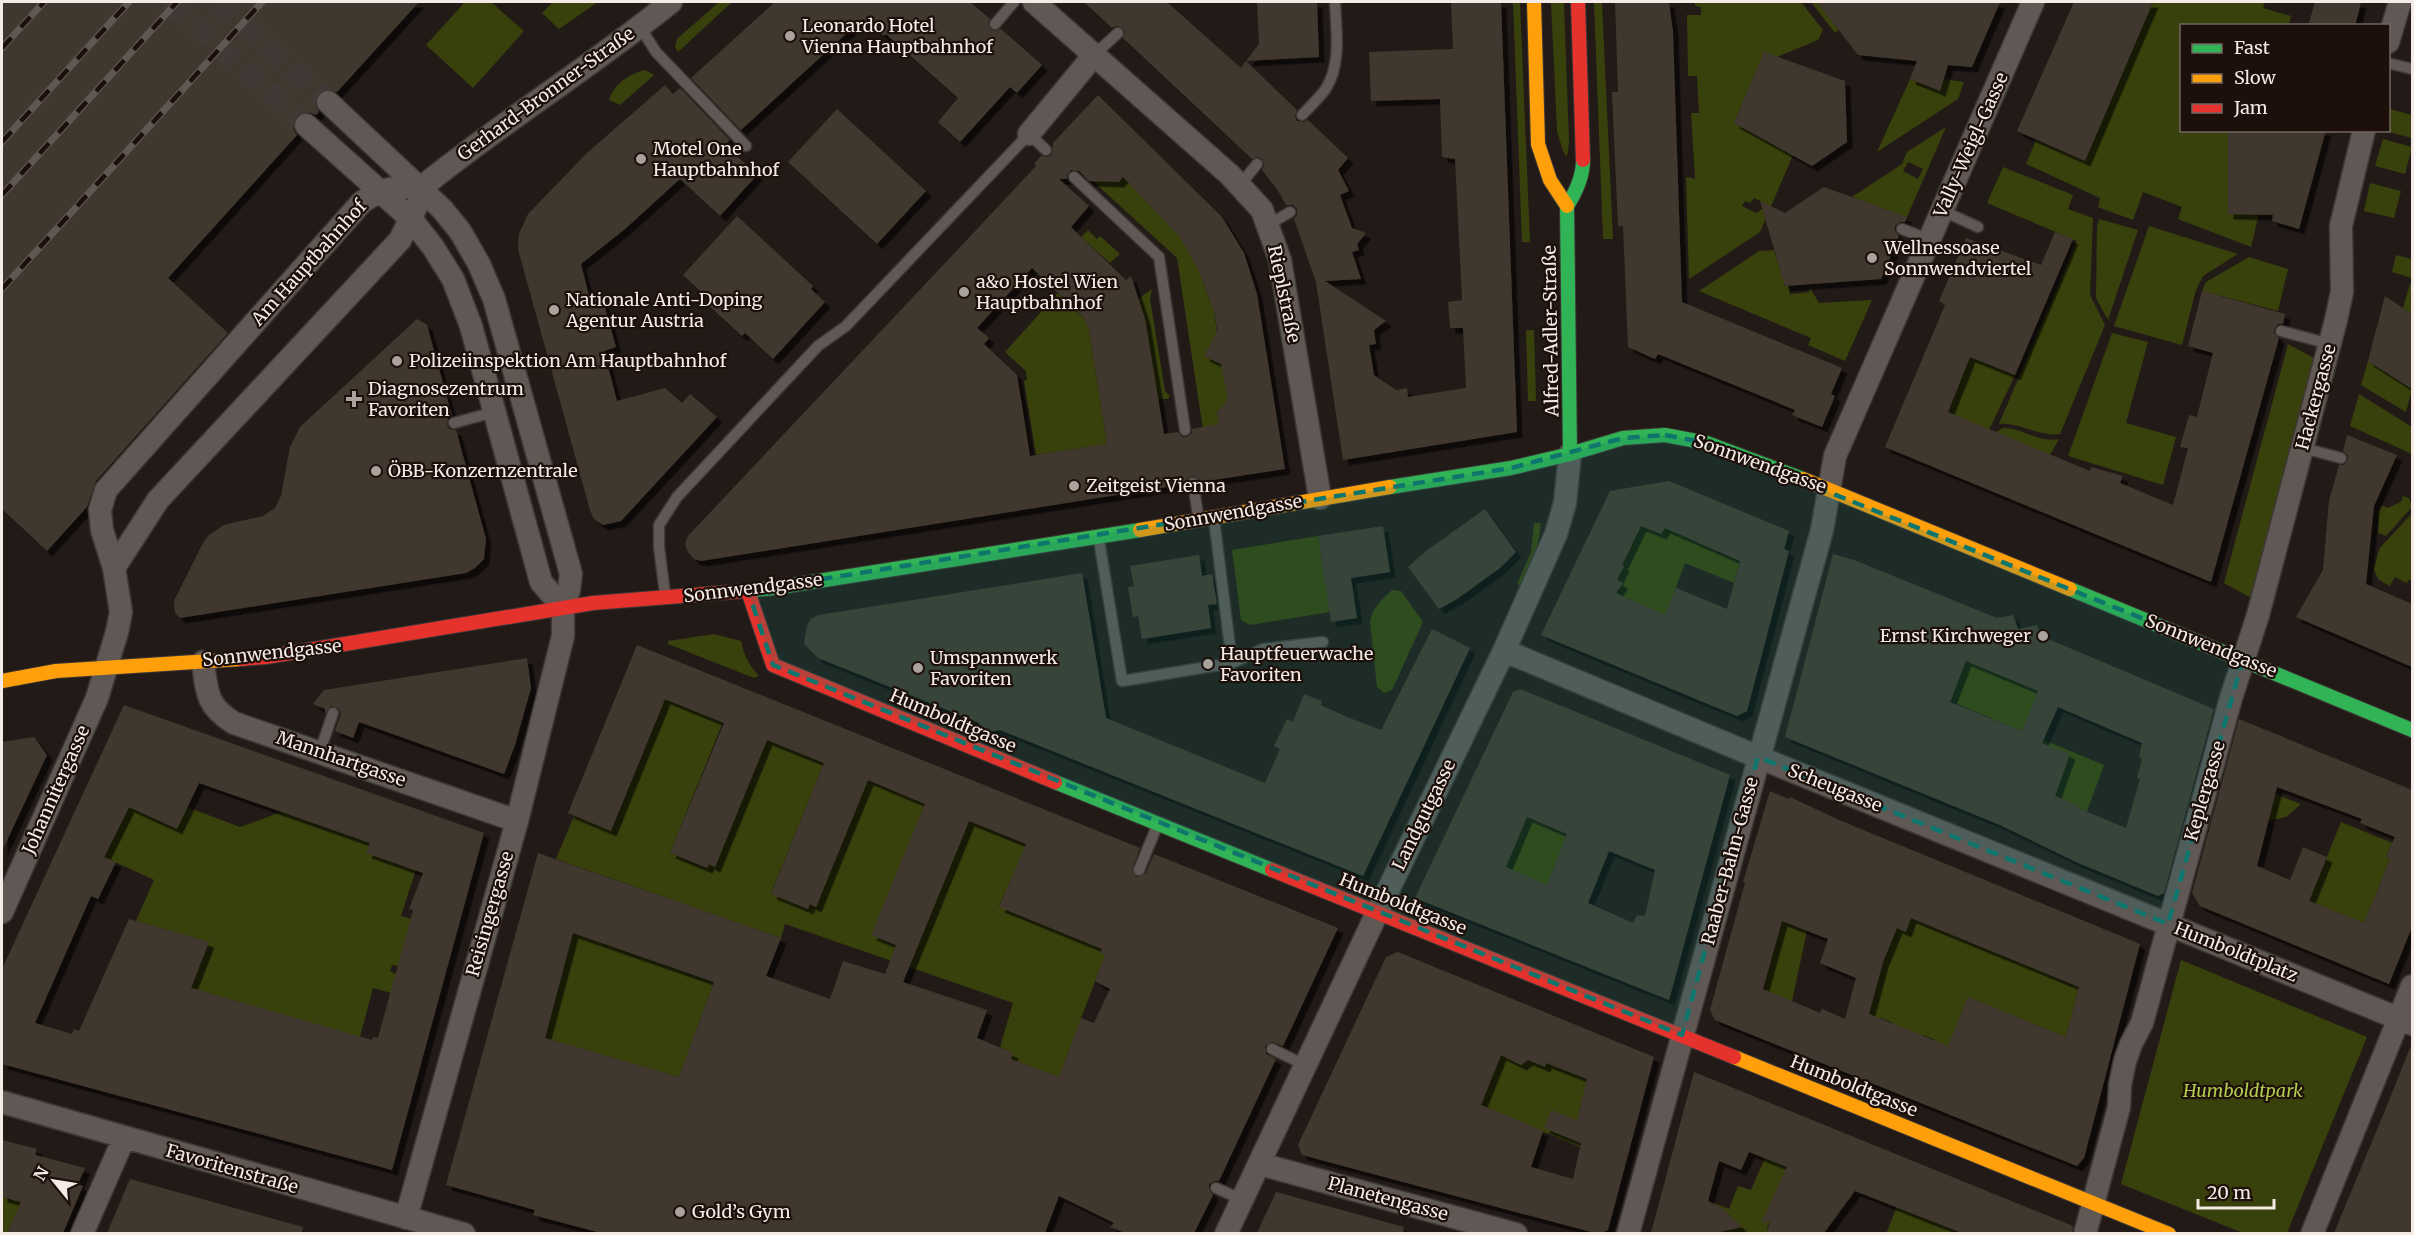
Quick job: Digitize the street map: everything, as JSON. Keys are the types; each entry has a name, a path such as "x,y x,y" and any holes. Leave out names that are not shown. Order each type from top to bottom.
{"main road":[{"path":"1534,2 1538,144 1550,180 1567,206"},
{"name":"Alfred-Adler-Straße","path":"1569,454 1571,421 1567,206 1577,190 1583,168 1578,2"},
{"name":"Sonnwendgasse","path":"2,681 56,671 203,662 295,653 593,603 748,591 1098,537 1320,498 1511,468 1623,438 1665,435 1689,438 1724,448 1829,489 2412,730"},
{"name":"Humboldtgasse","path":"748,591 773,665 1157,825 2094,1203"},
{"path":"2094,1203 2169,1233"}],"street":[{"name":"Gerhard-Bronner-Straße","path":"422,187 466,151 581,71 671,2"},
{"name":"Rieplstraße","path":"1034,2 1240,185 1262,210 1280,260 1320,498"},
{"name":"Vally-Weigl-Gasse","path":"1829,489 1835,456 2033,2"},
{"path":"2390,35 2400,2"},
{"path":"1029,134 1095,54"},
{"name":"Reisingergasse","path":"328,102 422,187 460,231 479,264 494,299 571,574 563,608 563,636 517,820 406,1218"},
{"path":"306,125 411,219 442,259 460,295 541,582 563,608"},
{"name":"Hackergasse","path":"2243,659 2258,615 2342,292 2341,226 2364,132"},
{"name":"Am Hauptbahnhof","path":"108,668 121,612 114,568 102,530 100,510 106,490 362,202 378,191 398,187 422,187"},
{"path":"114,568 158,500 400,240 411,219 422,187"},
{"name":"Landgutgasse","path":"1226,1233 1503,653 1562,518 1569,454"},
{"name":"Raaber-Bahn-Gasse","path":"1628,1233 1822,530 1829,489"},
{"name":"Scheugasse","path":"1503,653 1528,660 1758,757 2168,924"},
{"name":"Keplergasse","path":"2168,924 2243,659"},
{"name":"Mannhartgasse","path":"203,662 210,703 220,715 234,723 517,820"},
{"name":"Johannitergasse","path":"2,912 97,698 108,668"},
{"name":"Humboldtplatz","path":"2094,1203 2119,1107 2120,1085 2125,1061 2142,1023 2168,924 2406,1021"},
{"path":"2312,1233 2406,1021 2412,986"},
{"name":"Favoritenstraße","path":"2,1102 464,1233"},
{"path":"82,1233 124,1138"},
{"name":"Planetengasse","path":"1260,1164 1516,1233"},
{"path":"2085,1233 2094,1203"}],"lane":[{"path":"995,24 1014,2"},
{"path":"1302,115 1324,90 1332,76 1336,61 1335,2"},
{"path":"640,27 656,52 746,146"},
{"path":"1095,54 1118,33"},
{"path":"2390,64 2412,69"},
{"path":"665,598 659,547 659,525 677,496 818,346 846,326 1029,134 1046,150"},
{"path":"1240,185 1257,164"},
{"path":"1074,177 1159,257 1185,430"},
{"path":"1943,211 1978,226"},
{"path":"1268,225 1290,212"},
{"path":"1902,229 1930,240"},
{"path":"2281,331 2330,344"},
{"path":"454,423 494,412"},
{"path":"2303,448 2341,458"},
{"path":"1193,483 1198,519"},
{"path":"1214,516 1232,663"},
{"path":"1098,537 1122,681 1232,663 1263,649 1323,642"},
{"path":"320,752 333,713"},
{"path":"1139,870 1157,825"},
{"path":"1272,1049 1305,1065"},
{"path":"1216,1188 1243,1200"}],"highlighted area":[{"path":"1665,435 1707,443 2243,659 2168,924 1758,757 1682,1035 773,665 748,591 1511,468 1623,438"}],"green space":[{"path":"465,2 491,2 524,31 473,88 426,45"},
{"path":"553,2 598,2 559,29 542,13"},
{"path":"719,2 732,2 678,52 675,47 677,39"},
{"path":"1513,2 1520,2 1530,242 1522,242"},
{"path":"1551,2 1564,2 1569,143 1567,157 1557,131"},
{"path":"1594,2 1602,2 1613,239 1603,239"},
{"path":"1695,2 1801,2 1823,30 1818,40 1777,57 1764,52 1734,123 1793,155 1760,232 1689,279 1686,177 1695,179 1691,113 1699,113 1697,76 1688,76 1687,15 1701,15 1701,7 1695,6","holes":["1754,198 1768,205 1756,213 1742,206 1745,201 1750,203"]},
{"path":"1811,2 1817,2 1839,30 1835,33"},
{"path":"2153,2 2265,2 2263,8 2291,16 2289,24 2180,24 2180,132 2228,132 2228,213 2259,214 2251,247 2178,219 2182,207 2143,192 2133,220 2098,207 2100,198 2026,164 2036,140 2085,161"},
{"path":"645,70 654,75 620,105 609,100 614,89 623,80"},
{"path":"1910,79 1939,91 1943,79 1964,82 1958,99 1877,152"},
{"path":"2390,109 2412,115 2412,138 2389,132"},
{"path":"1946,127 1907,217 1852,197 1902,164 1907,152","holes":["1908,162 1923,169 1918,179 1903,171"]},
{"path":"2383,139 2412,147 2405,174 2375,166"},
{"path":"2003,167 2073,195 2068,209 2093,218 2090,295 2105,325 2060,434 1999,424 2077,241 1987,203"},
{"path":"1084,173 1109,182 1116,178 1120,181 1123,178 1175,230 1198,268 1210,301 1213,301 1218,342 1208,358 1215,361 1221,360 1229,404 1217,412 1219,419 1226,422 1204,436 1177,258"},
{"path":"2370,183 2401,191 2394,218 2364,211"},
{"path":"2099,219 2138,230 2108,320 2096,298"},
{"path":"2149,226 2238,254 2203,276 2196,290 2182,345 2114,326"},
{"path":"1088,230 1097,239 1100,236 1120,254 1110,263 1081,237"},
{"path":"1774,250 1785,286 1788,286 1790,294 1809,292 1809,286 1819,303 1872,300 1845,361 1808,345 1811,338 1699,291 1759,251"},
{"path":"2396,255 2412,259 2412,278 2392,272"},
{"path":"2249,257 2288,269 2278,311 2202,291 2206,282"},
{"path":"2410,284 2412,285 2412,314 2403,308"},
{"path":"1152,289 1150,299 1165,391 1170,396 1168,399 1158,399 1138,299"},
{"path":"1058,293 1084,318 1089,329 1107,444 1036,455 1024,381 1027,380 1026,371 1005,352"},
{"path":"1526,330 1534,330 1536,401 1528,401"},
{"path":"2112,333 2148,342 2126,423 2176,437 2163,485 2068,456"},
{"path":"2288,344 2316,359 2251,598 2224,583"},
{"path":"1970,357 2015,375 1989,430 1948,412"},
{"path":"2368,361 2412,389 2406,412 2361,385"},
{"path":"2359,394 2412,427 2412,454 2350,426"},
{"path":"2003,428 2018,430 2044,439 2059,439 2050,455 1996,432"},
{"path":"2403,496 2409,498 2412,507 2386,536 2378,533 2379,511 2382,505 2387,508 2401,502"},
{"path":"2412,513 2412,578 2406,583 2395,577 2390,586 2379,580 2374,570 2379,549"},
{"path":"1534,523 1541,523 1540,531 1535,556 1524,588 1517,584 1531,552"},
{"path":"1641,526 1661,534 1665,528 1740,560 1734,583 1685,563 1658,636 1653,610 1612,591 1623,583 1617,580"},
{"path":"1318,536 1330,612 1250,625 1241,620 1232,550"},
{"path":"1392,590 1401,591 1423,622 1392,690 1384,693 1377,687 1370,622 1375,608"},
{"path":"714,634 741,641 747,660 759,676 754,678 668,644 668,641"},
{"path":"1969,656 1981,661 1979,666 2041,686 2022,731 1950,701"},
{"path":"636,687 723,722 670,853 706,868 709,864 715,866 755,769 737,728 824,763 771,893 808,909 810,904 815,906 838,768 925,804 872,935 907,950 939,809 1030,846 999,906 1102,949 1101,953 1105,955 1059,1077 1011,1059 1013,1053 1000,1047 1013,1003 785,924 781,938 556,859 574,816 612,830 655,724"},
{"path":"2032,735 2104,765 2086,814 2078,811 2077,805 2061,799 2056,801"},
{"path":"2275,794 2301,804 2286,817 2267,821"},
{"path":"131,800 177,829 187,807 240,827 281,812 370,843 367,853 402,866 419,860 401,916 411,919 398,966 392,965 390,971 396,974 391,993 373,988 360,1037 191,988 209,942 136,921 154,880 104,857"},
{"path":"1526,817 1586,842 1563,845 1545,890 1536,886 1538,881 1527,876 1501,881"},
{"path":"2341,822 2395,844 2391,845 2386,857 2390,859 2364,923 2309,901"},
{"path":"1904,910 2079,987 2066,1037 1968,997 1947,1049 1934,1044 1935,1040 1923,1035 1921,1039 1892,1027 1893,1023 1881,1018 1879,1022 1868,1017 1883,962"},
{"path":"1782,921 1807,931 1792,1001 1767,991 1764,986"},
{"path":"575,926 596,941 714,982 679,1077 545,1038"},
{"name":"Humboldtpark","path":"2181,960 2367,1037 2287,1233 2243,1233 2121,1184"},
{"path":"1505,1045 1521,1064 1528,1060 1544,1067 1546,1063 1590,1080 1578,1117 1586,1119 1580,1147 1481,1105"},
{"path":"1765,1158 1811,1177 1820,1188 1803,1233 1787,1233 1769,1226 1767,1233 1716,1233 1719,1224 1722,1232 1736,1228 1725,1212 1709,1201 1729,1209 1738,1186 1751,1190"},
{"path":"14,1195 23,1198 7,1233 2,1233 2,1197 11,1200"},
{"path":"1897,1206 1962,1233 1886,1234"}],"building":[{"path":"2,2 419,2 337,92 325,89 318,93 315,105 319,112 316,115 301,112 296,116 293,129 297,135 168,278 228,333 96,481 87,507 47,551 2,509"},
{"path":"775,2 970,2 990,19 988,23 990,29 994,31 1001,29 1042,65 1017,93 1010,87 960,142 938,122 958,98 886,34 884,36 862,19 741,130 691,78"},
{"path":"1084,2 1167,2 1241,68 1246,61 1297,110 1295,116 1297,121 1308,120 1348,158 1338,170 1349,191 1340,195 1352,228 1366,233 1357,244 1359,250 1352,252 1361,279 1325,281 1386,321 1374,330 1376,344 1369,345 1374,375 1396,390 1407,388 1408,397 1466,388 1463,328 1450,328 1448,302 1462,300 1455,159 1442,157 1440,99 1371,101 1369,52 1453,49 1451,2 1501,2 1517,432 1343,460 1316,282 1294,219 1297,209 1293,205 1286,205 1262,170 1264,165 1262,159 1258,157 1252,159 1123,38 1125,32 1123,28 1117,26 1112,28"},
{"path":"1257,2 1317,2 1319,57 1246,61 1259,44"},
{"path":"1615,2 1669,2 1673,32 1682,302 1842,368 1831,394 1835,396 1822,427 1792,415 1795,410 1658,354 1655,359 1628,347 1623,226 1618,226 1612,92 1618,92"},
{"path":"1817,2 2000,2 1972,67 1948,65 1940,91 1910,79 1917,61 1858,55"},
{"path":"2074,2 2153,2 2085,161 2017,131"},
{"path":"2315,2 2361,2 2356,24 2309,24"},
{"path":"1764,52 1845,81 1847,142 1812,166 1734,123"},
{"path":"665,85 673,94 680,88 730,140 725,145 757,175 720,216 680,179 625,229 581,264 590,300 602,297 616,347 604,351 617,401 665,388 682,403 690,394 717,417 621,521 603,525 594,519 590,510 518,249 519,234 528,214 587,153"},
{"path":"1098,95 1222,217 1244,253 1257,294 1285,469 1200,482 1198,478 1192,476 1188,478 1186,484 701,561 694,559 685,544 688,536 1036,166 1034,164 1041,156 1052,155 1053,143","holes":["1071,170 1079,171 1089,181 1119,182 1123,177 1179,236 1198,269 1215,314 1217,331 1204,356 1221,364 1228,400 1217,412 1219,424 1192,429 1192,433 1187,437 1182,437 1178,432 1164,434 1145,319 1131,276 1126,280 1071,227 1089,206 1059,179 1067,179","1032,268 1084,318 1089,329 1107,444 1030,456 1017,375 984,344 989,338 977,328"]},
{"path":"837,109 926,191 877,244 788,162"},
{"path":"2228,132 2325,132 2299,229 2272,221 2273,215 2228,214"},
{"path":"1824,187 1907,217 1905,222 1900,222 1895,226 1895,231 1899,236 1881,279 1785,286 1760,201 1785,213"},
{"path":"737,216 813,286 811,289 825,302 773,359 745,333 742,336 707,304 710,300 683,275"},
{"path":"2055,232 2073,239 2015,375 1970,357 1948,412 2090,471 2091,467 2123,476 2120,483 2173,505 2188,448 2180,447 2189,415 2197,417 2213,353 2188,346 2202,291 2285,314 2283,324 2278,324 2274,329 2274,333 2279,338 2211,582 1885,447 1945,305 1939,301 1966,238 2041,265"},
{"path":"2385,296 2412,314 2412,389 2368,361"},
{"name":"ÖBB-Konzernzentrale","path":"417,319 427,325 452,416 448,418 447,424 449,429 456,430 486,539 484,559 466,573 180,618 175,613 174,601 209,535 224,525 263,516 275,508 281,496 290,447 300,427"},
{"path":"2347,435 2397,455 2374,506 2366,584 2412,604 2412,667 2296,617 2323,570 2329,501 2339,465 2344,465 2348,460 2348,455 2343,451"},
{"path":"1669,481 1789,531 1784,549 1789,551 1747,711 1737,716 1541,635 1610,491","holes":["1641,526 1661,534 1665,528 1740,561 1727,609 1676,588 1665,615 1616,593 1623,583 1617,580 1624,566 1622,565"]},
{"path":"1485,509 1516,552 1500,568 1439,609 1408,567 1426,551"},
{"path":"1383,526 1390,572 1351,578 1357,618 1331,622 1318,536"},
{"path":"1833,554 1854,560 1997,618 2013,615 2018,629 2037,625 2041,636 2214,709 2164,893 2158,896 2076,862 2000,825 1785,737","holes":["1966,661 2038,691 2022,731 1950,702","2058,707 2142,743 2139,757 2142,759 2137,778 2140,779 2126,828 2055,796 2070,754 2042,743"]},
{"path":"1199,555 1202,576 1212,574 1217,604 1208,605 1211,628 1142,639 1138,616 1133,617 1128,587 1134,586 1130,566"},
{"path":"1082,573 1106,718 1265,783 1280,749 1274,746 1287,719 1293,722 1304,694 1322,701 1321,705 1381,730 1432,629 1470,648 1363,876 1000,730 988,732 977,722 818,658 804,644 807,626 811,619 819,615"},
{"path":"637,645 1140,848 1132,870 1137,877 1146,873 1154,854 1338,928 1283,1046 1272,1042 1265,1046 1266,1054 1276,1059 1219,1181 1209,1184 1213,1195 1194,1233 1125,1233 1110,1227 1114,1223 1059,1196 1045,1233 601,1233 533,1215 535,1210 446,1185 538,853 781,938 766,976 830,999 843,961 885,974 896,945 871,935 925,804 868,780 816,907 810,904 808,909 771,894 824,763 767,740 715,867 709,864 707,868 670,853 724,723 665,699 611,831 568,813","holes":["969,821 1026,844 999,907 1102,949 1100,953 1105,955 1095,981 1110,989 1094,1023 1081,1018 1059,1077 1011,1059 1013,1053 977,1038 987,1010 903,982","573,933 714,982 679,1077 545,1038"]},
{"path":"527,658 531,688 515,745 504,774 359,722 353,738 335,731 341,713 338,708 331,706 325,714 325,709 313,704 324,690"},
{"path":"1520,689 1730,775 1669,1000 1415,898 1513,692","holes":["1527,817 1567,834 1547,885 1506,867","1609,851 1655,870 1645,916 1637,915 1633,923 1588,903"]},
{"path":"124,705 484,833 392,1170 2,1064 2,969","holes":["199,783 370,843 366,853 423,873 409,909 413,910 378,1038 373,1037 372,1040 191,988 209,942 129,919 79,1031 74,1029 72,1034 35,1023 91,896 98,899 116,862 104,857 129,807 177,829"]},
{"path":"2239,719 2412,790 2412,927 2389,984 2200,906 2192,893","holes":["2277,787 2362,819 2360,823 2395,837 2386,857 2390,859 2364,923 2309,901 2327,857 2303,847 2290,880 2257,866"]},
{"path":"34,737 47,755 2,851 2,742"},
{"path":"1770,791 1789,799 1790,797 1839,820 2140,944 2084,1158 2077,1166 1715,1020 1710,1010 1745,883 1743,882","holes":["1911,918 2079,987 2066,1037 1968,997 1948,1046 1869,1014 1883,962 1897,928 1906,932","1782,921 1828,939 1820,963 1856,978 1845,1019 1822,1009 1820,1013 1763,989"]},
{"path":"1398,952 1654,1057 1608,1230 1595,1233 1302,1155 1298,1145 1386,957","holes":["1501,1055 1521,1065 1528,1060 1545,1067 1546,1063 1587,1079 1577,1120 1551,1110 1544,1128 1581,1143 1573,1179 1531,1167 1543,1131 1481,1105"]},
{"path":"2412,1043 2412,1233 2334,1233 2386,1108"},
{"path":"1694,1072 2073,1226 2072,1233 1962,1233 1855,1191 1824,1233 1767,1233 1770,1221 1761,1223 1787,1167 1749,1152 1741,1170 1719,1161 1708,1201 1723,1209 1742,1227 1715,1233 1651,1233"},
{"path":"2,1140 37,1149 35,1155 85,1168 78,1184 83,1186 63,1233 7,1233 21,1202 2,1197"},
{"path":"130,1179 303,1227 302,1233 107,1233"},
{"path":"1276,1192 1404,1227 1403,1233 1257,1233"}],"tunnel":[{"path":"170,2 306,125"},
{"path":"218,2 328,102"}],"railway":[{"path":"2,48 44,2"},
{"path":"2,142 129,2"},
{"path":"2,195 177,2"},
{"path":"2,289 262,2"}],"traffic: fast":[{"path":"1570,454 1567,206 1578,184 1583,160"},
{"path":"1390,487 1511,468 1623,438 1665,435 1707,443 1803,479"},
{"path":"744,591 1140,530"},
{"path":"2070,589 2412,730"},
{"path":"1055,782 1272,870"}],"traffic: slow":[{"path":"1534,2 1538,144 1550,180 1567,206"},
{"path":"1803,479 2070,589"},
{"path":"1140,530 1390,487"},
{"path":"2,681 56,671 241,659"},
{"path":"1734,1057 2169,1234"}],"traffic: jam":[{"path":"1578,2 1583,160"},
{"path":"241,659 266,657 593,603 744,591"},
{"path":"748,591 773,665 1055,782"},
{"path":"1272,870 1734,1057"}],"place":[{"name":"Leonardo Hotel Vienna Hauptbahnhof","path":"790,36"},
{"name":"Motel One Hauptbahnhof","path":"641,159"},
{"name":"Wellnessoase Sonnwendviertel","path":"1872,258"},
{"name":"a&o Hostel Wien Hauptbahnhof","path":"964,292"},
{"name":"Nationale Anti-Doping Agentur Austria","path":"554,310"},
{"name":"Polizeiinspektion Am Hauptbahnhof","path":"397,361"},
{"name":"Diagnosezentrum Favoriten","path":"354,399"},
{"name":"ÖBB-Konzernzentrale","path":"376,471"},
{"name":"Zeitgeist Vienna","path":"1074,486"},
{"name":"Ernst Kirchweger","path":"2043,636"},
{"name":"Hauptfeuerwache Favoriten","path":"1208,664"},
{"name":"Umspannwerk Favoriten","path":"918,668"},
{"name":"Gold’s Gym","path":"680,1212"}]}
